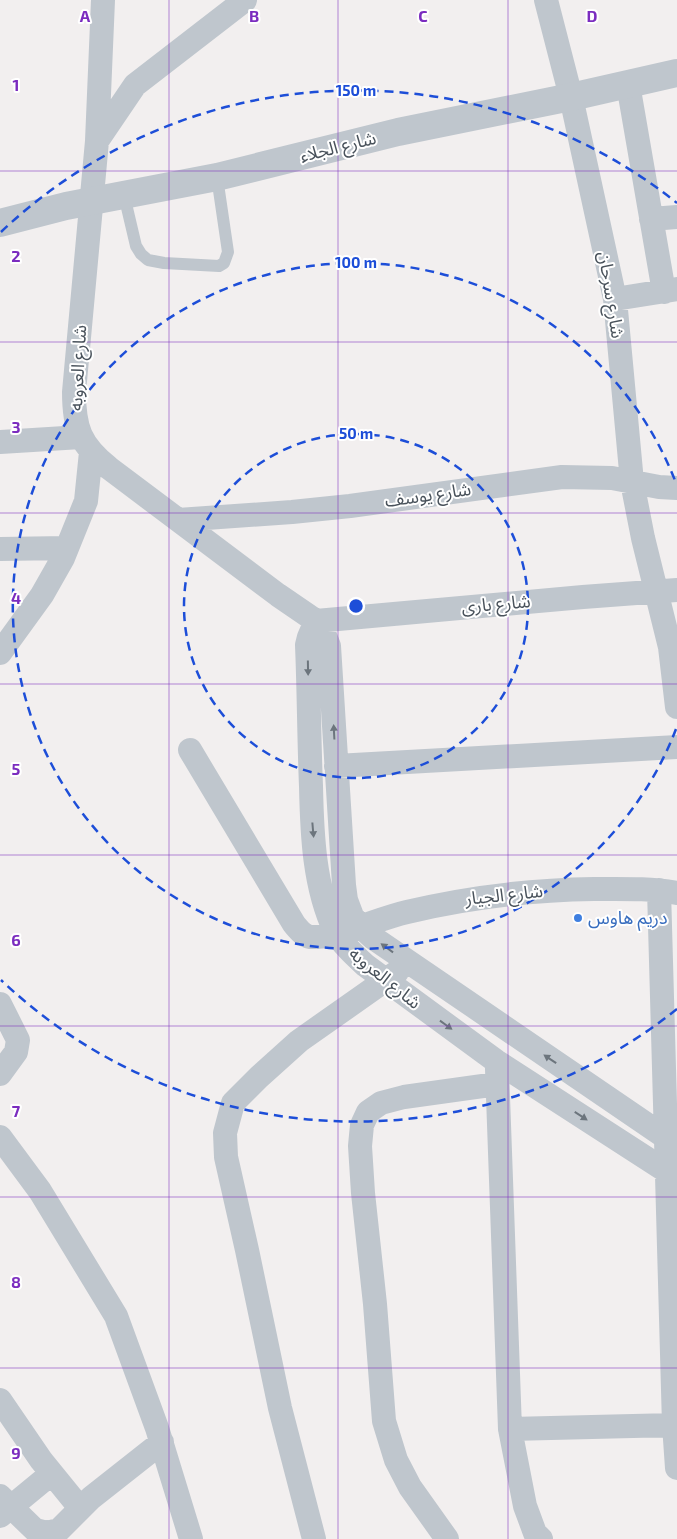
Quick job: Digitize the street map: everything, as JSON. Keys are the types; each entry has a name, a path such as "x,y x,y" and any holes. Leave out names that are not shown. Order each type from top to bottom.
{"street":[{"name":"شارع العروبه","path":"104,0 97,141 74,392 76,425 86,444 104,464 278,596 316,621 322,628 329,646 344,885 346,900 352,916 360,926 408,963 671,1142"},
{"path":"97,141 135,85 245,0"},
{"name":"شارع سرحان","path":"546,0 571,98 616,300 632,482 643,538 667,591 670,647 677,707"},
{"name":"شارع الجلاء","path":"0,223 66,206 217,177 398,132 571,98 677,73"},
{"path":"616,300 670,291 651,219 628,84"},
{"path":"651,219 677,217"},
{"path":"0,442 86,444 86,502 67,548 42,595 0,653"},
{"name":"شارع يوسف","path":"178,520 340,507 562,477 612,478 677,488"},
{"path":"0,549 67,548"},
{"name":"شارع بارى","path":"316,621 667,591"},
{"name":"شارع العروبه","path":"316,621 309,636 308,645 312,822 319,878 326,909 336,933 350,951 497,1072 672,1175"},
{"path":"336,766 677,747"},
{"name":"شارع الجيار","path":"190,750 300,932 308,937 315,938 336,933 452,901 505,893 558,890 668,892"},
{"path":"668,892 674,1425 677,1468"},
{"path":"314,1539 280,1408 226,1157 225,1133 233,1103 259,1077 299,1041 386,981 408,963"},
{"path":"0,1004 18,1040 16,1052 0,1074"},
{"path":"495,1022 510,1429 525,1506 535,1533 542,1539"},
{"path":"447,1539 410,1487 396,1460 384,1421 375,1304 363,1193 360,1146 362,1125 368,1112 381,1103 497,1072"},
{"path":"0,1137 40,1191 116,1316 162,1442 191,1539"},
{"path":"0,1400 51,1474 80,1508"},
{"path":"510,1429 674,1425"},
{"path":"51,1474 4,1506 35,1530 47,1532 59,1530 80,1508 162,1442"}],"lane":[{"path":"124,195 136,246 148,260 164,263 219,266 224,263 228,252 217,177"}],"place":[{"name":"دريم هاوس","path":"578,918"}]}
